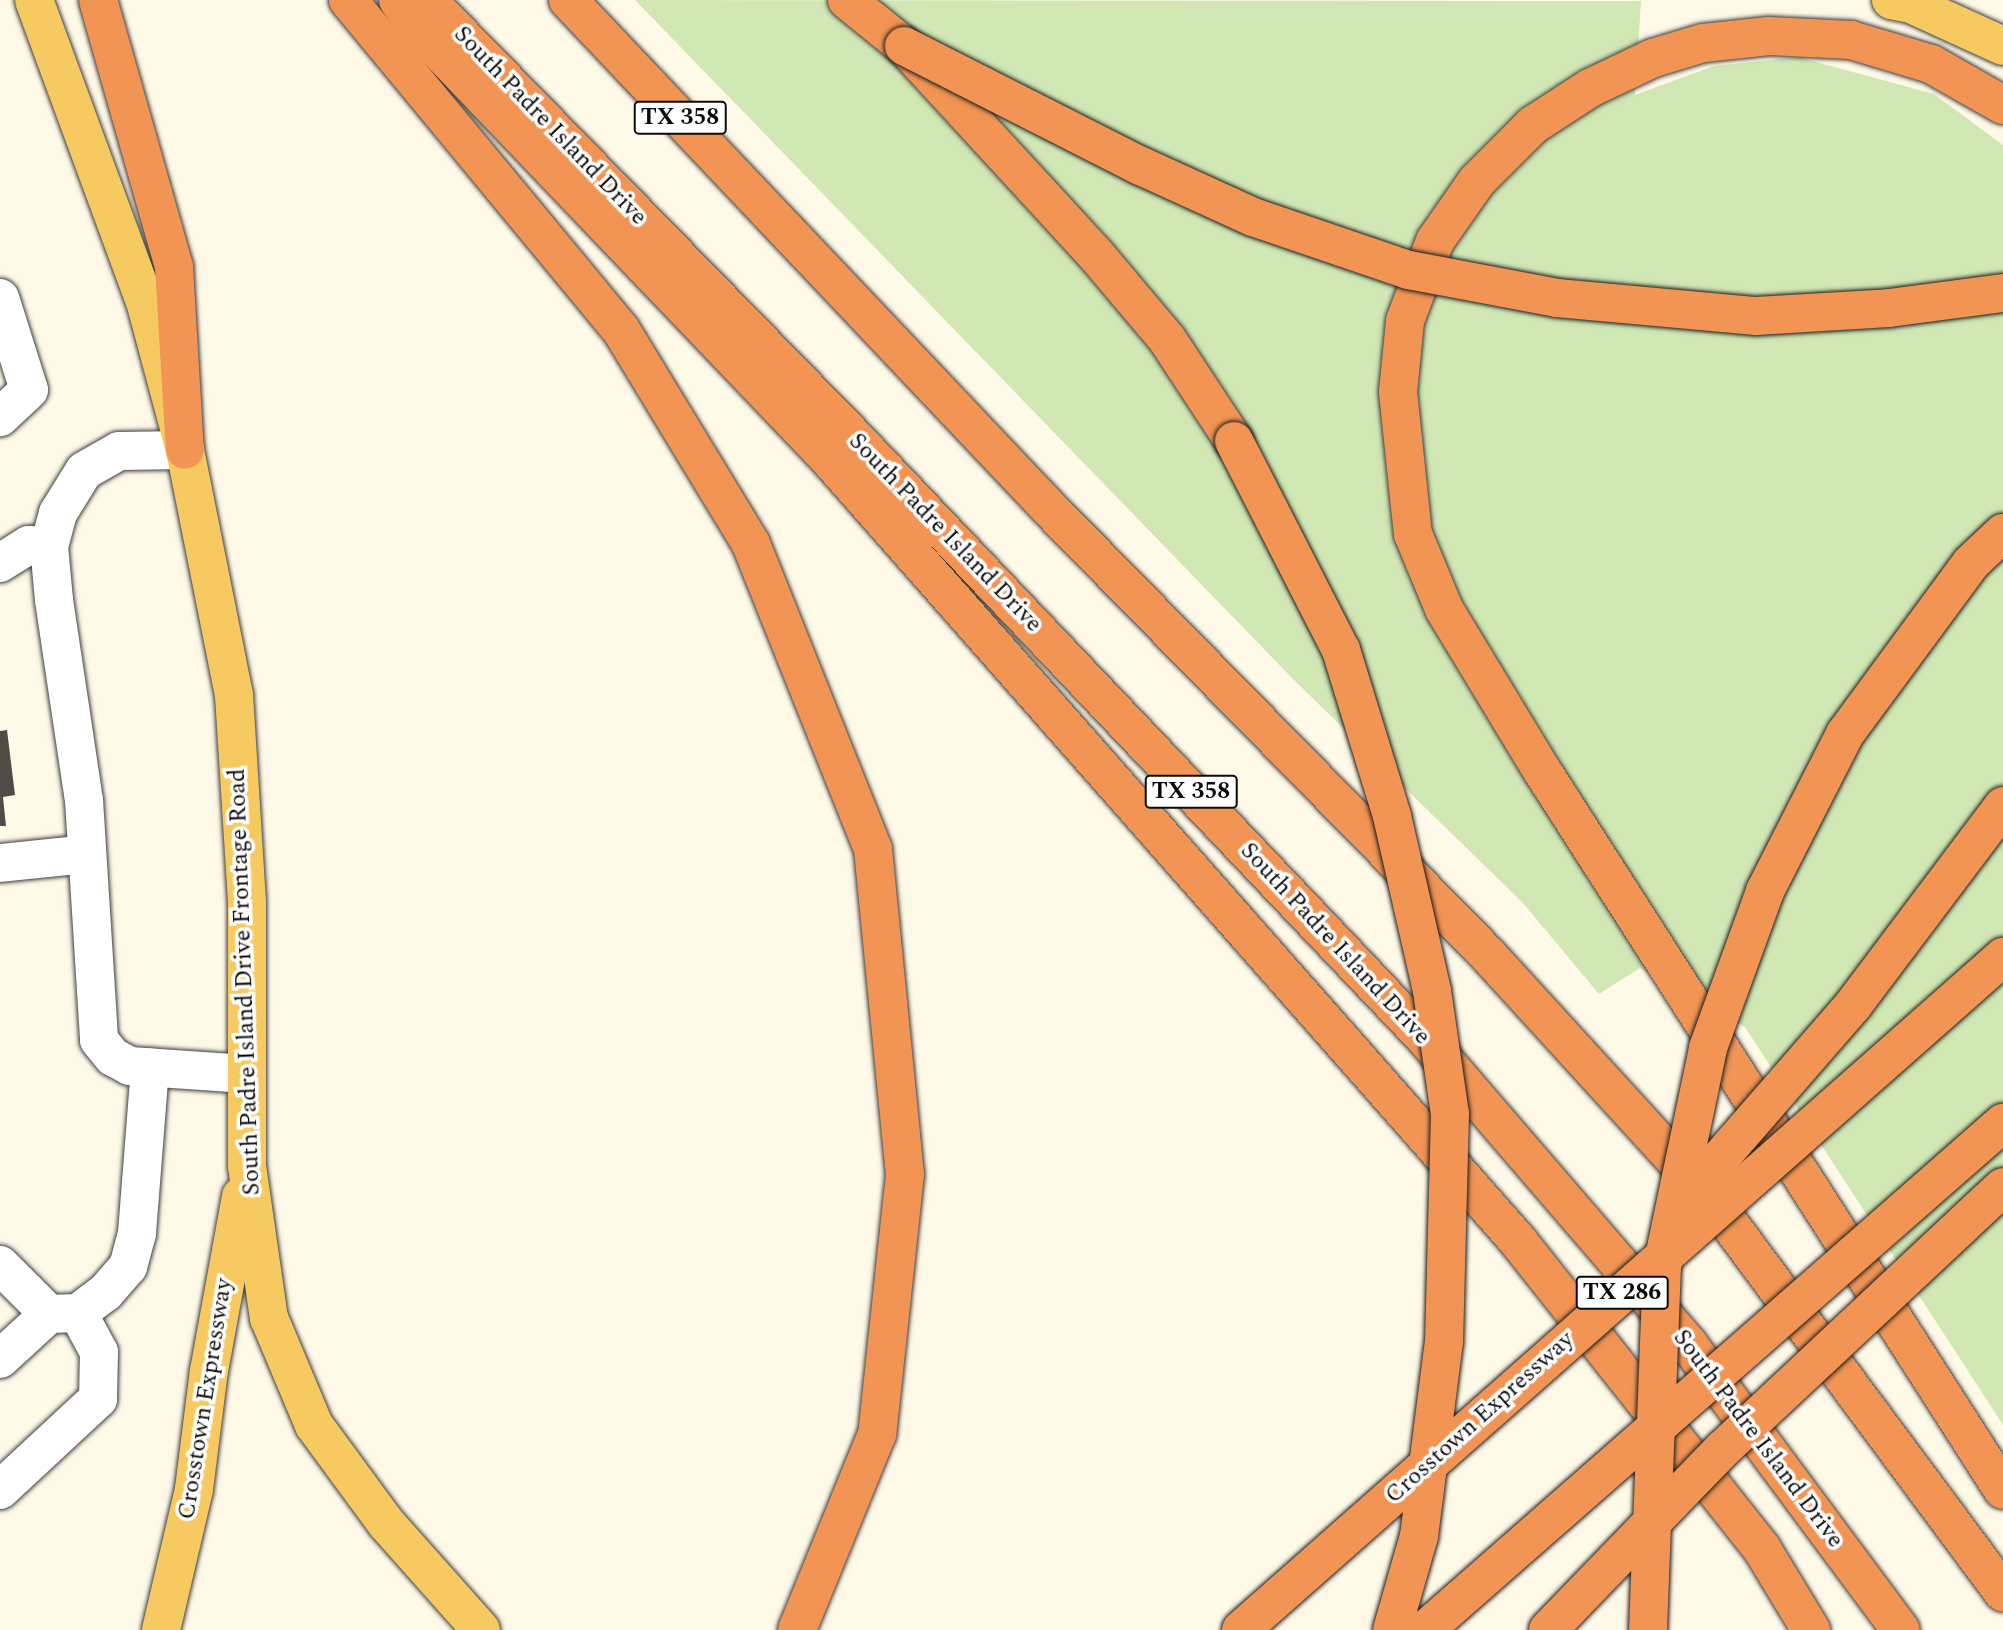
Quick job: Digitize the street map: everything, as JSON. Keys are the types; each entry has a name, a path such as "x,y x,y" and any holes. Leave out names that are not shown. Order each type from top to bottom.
{"highway":[{"path":"98,0 174,267 185,450"},
{"path":"348,0 621,330 751,544 873,849 905,1174 877,1434 797,1630"},
{"path":"398,0 420,31 830,460 1508,1230 1762,1549 1811,1630"},
{"name":"South Padre Island Drive","path":"427,0 853,436 1425,1038 1689,1345 1901,1630"},
{"name":"TX 358","path":"568,0 1049,509 1488,956 1711,1199 2003,1592"},
{"path":"848,0 904,46 1167,340 1234,441 1340,650 1395,830 1432,991 1450,1114 1444,1341 1419,1536 1392,1630"},
{"path":"2003,104 1931,64 1851,40 1769,36 1703,43 1653,58 1590,88 1533,125 1477,181 1435,241 1405,321 1398,392 1413,534 1444,609 1548,781 2003,1490"},
{"path":"904,46 1141,166 1253,217 1409,270 1557,298 1756,316 1889,308 2003,293"},
{"path":"1648,1630 1662,1267 1708,1048 1765,891 1845,734 1971,563 2003,533"},
{"path":"1541,1365 1854,1004 2003,806"},
{"name":"Crosstown Expressway","path":"1241,1630 2003,957"},
{"path":"1425,1630 2003,1123"},
{"path":"1548,1630 1723,1449 2003,1187"}],"main road":[{"name":"South Padre Island Drive Frontage Road","path":"34,0 145,301 185,450 234,695 247,902 247,1166 269,1318 314,1425 386,1523 481,1630"},
{"path":"1891,0 1911,4 2003,46"},
{"name":"Crosstown Expressway","path":"161,1630 194,1489 209,1371 247,1166"}],"lane":[{"path":"0,298 29,390 0,417"},
{"path":"185,450 136,449 99,459 68,492 49,546 87,854 99,1040 113,1057 130,1066 246,1073"},
{"path":"0,563 29,545 49,546"},
{"path":"0,863 87,854"},
{"path":"0,1359 64,1314 105,1293 128,1267 137,1233 150,1068"},
{"path":"0,1265 64,1314 99,1352 98,1399 0,1490"}],"green space":[{"path":"635,0 1641,1 1635,95 1714,66 1798,57 1934,94 2003,145 2003,1425 1745,1027 1640,968 1599,994 1523,903 1293,679"}],"building":[{"path":"7,730 15,795 3,797 6,826 0,826 0,731"}]}
